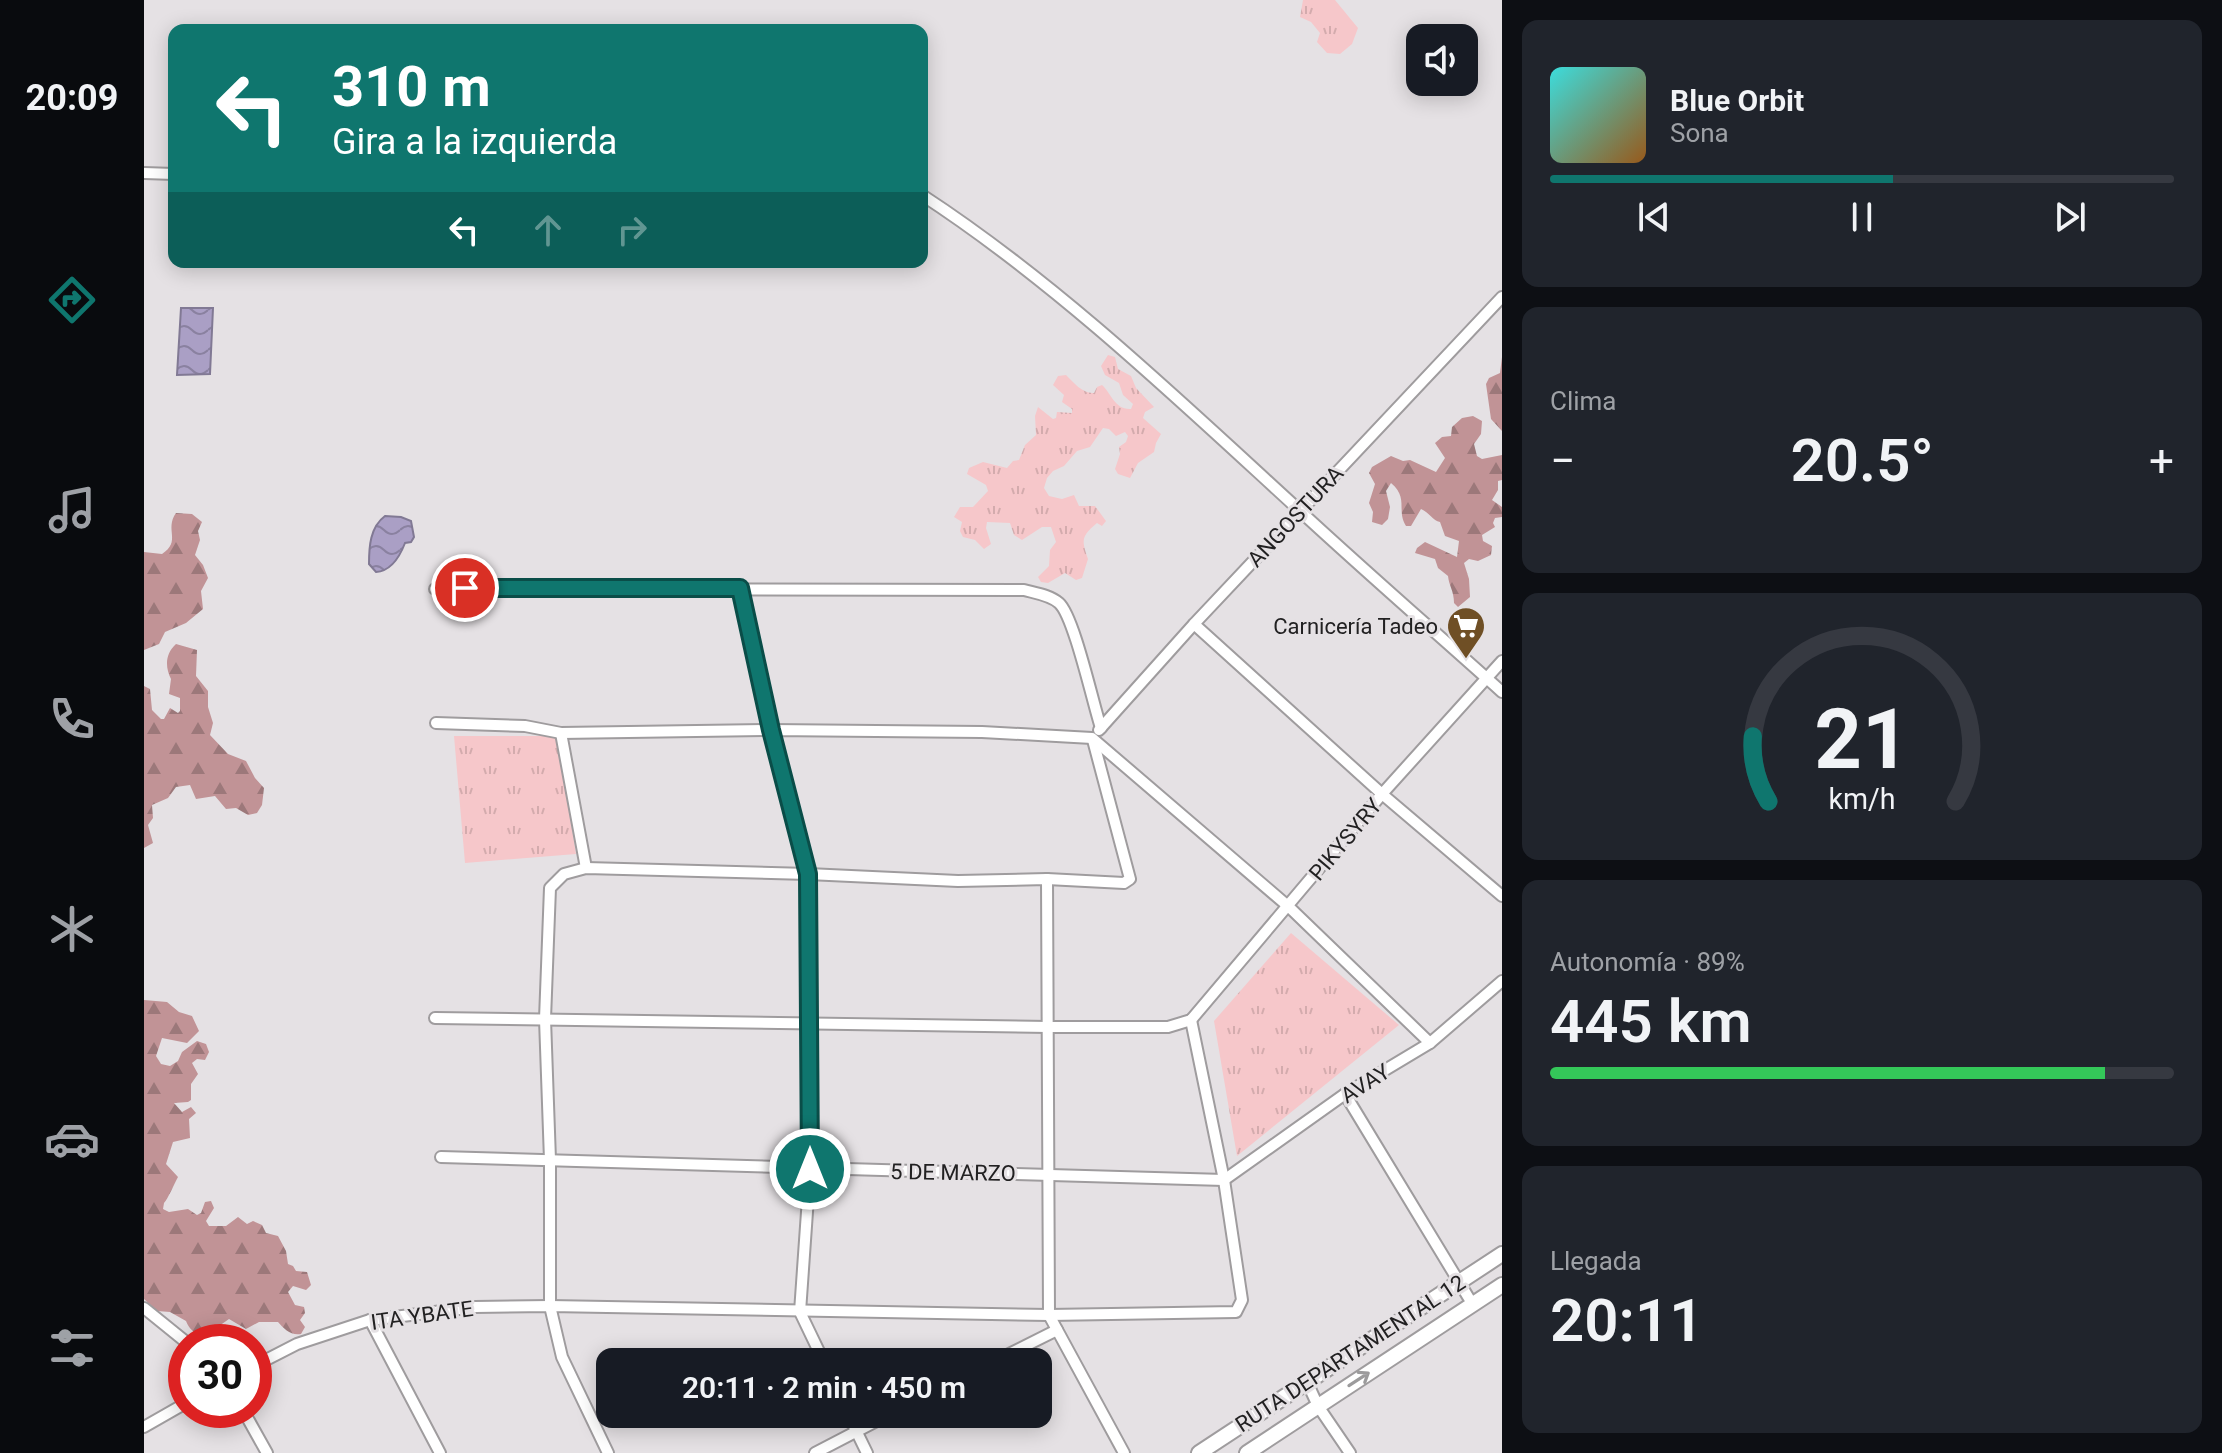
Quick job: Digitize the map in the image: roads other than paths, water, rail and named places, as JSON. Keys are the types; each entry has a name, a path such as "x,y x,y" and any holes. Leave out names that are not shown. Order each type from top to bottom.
{"main road":[{"name":"RUTA DEPARTAMENTAL 12","path":"1199,1453 1502,1254"},
{"name":"RUTA DEPARTAMENTAL 12","path":"1247,1453 1502,1285"}],"street":[{"path":"144,173 168,174"},
{"path":"928,199 1005,254 1186,405 1502,692"},
{"name":"ANGOSTURA","path":"1092,738 1194,624 1502,297"},
{"path":"740,588 771,730 808,874 810,1169 800,1312 817,1348"},
{"path":"435,589 1024,590 1051,598 1061,605 1072,624 1101,728"},
{"path":"1194,624 1382,794 1502,896"},
{"name":"PIKYSYRY","path":"1191,1020 1382,794 1502,661"},
{"path":"436,723 525,726 561,733 771,730 982,732 1092,738 1289,907 1430,1043"},
{"path":"561,733 586,868"},
{"path":"608,1453 562,1357 550,1306 550,1160 545,1019 550,888 564,874 586,868 958,881 1047,879 1124,883 1130,879 1092,738"},
{"path":"1047,879 1049,1315 1124,1453"},
{"name":"AVAY","path":"1224,1180 1345,1094 1430,1043 1502,981"},
{"path":"435,1018 1048,1027 1168,1027 1191,1020 1224,1180"},
{"path":"1345,1094 1473,1305"},
{"name":"5 DE MARZO","path":"441,1157 1224,1180"},
{"name":"ITA YBATE","path":"272,1357 297,1344 370,1320 475,1307 1049,1315 1236,1312 1242,1300 1224,1180"},
{"path":"144,1308 168,1327"},
{"path":"370,1320 440,1453"},
{"path":"1021,1348 1057,1330"},
{"path":"1307,1382 1318,1406 1350,1453"},
{"path":"144,1427 168,1413"},
{"path":"253,1428 267,1453"},
{"path":"855,1428 867,1453"},
{"path":"815,1453 862,1428"}],"water":[{"path":"181,308 213,308 210,374 177,375"},
{"path":"385,516 411,521 414,537 411,542 405,543 391,566 376,572 369,564 370,544 376,526"}],"place":[{"name":"Carnicería Tadeo","path":"1466,660"}]}
